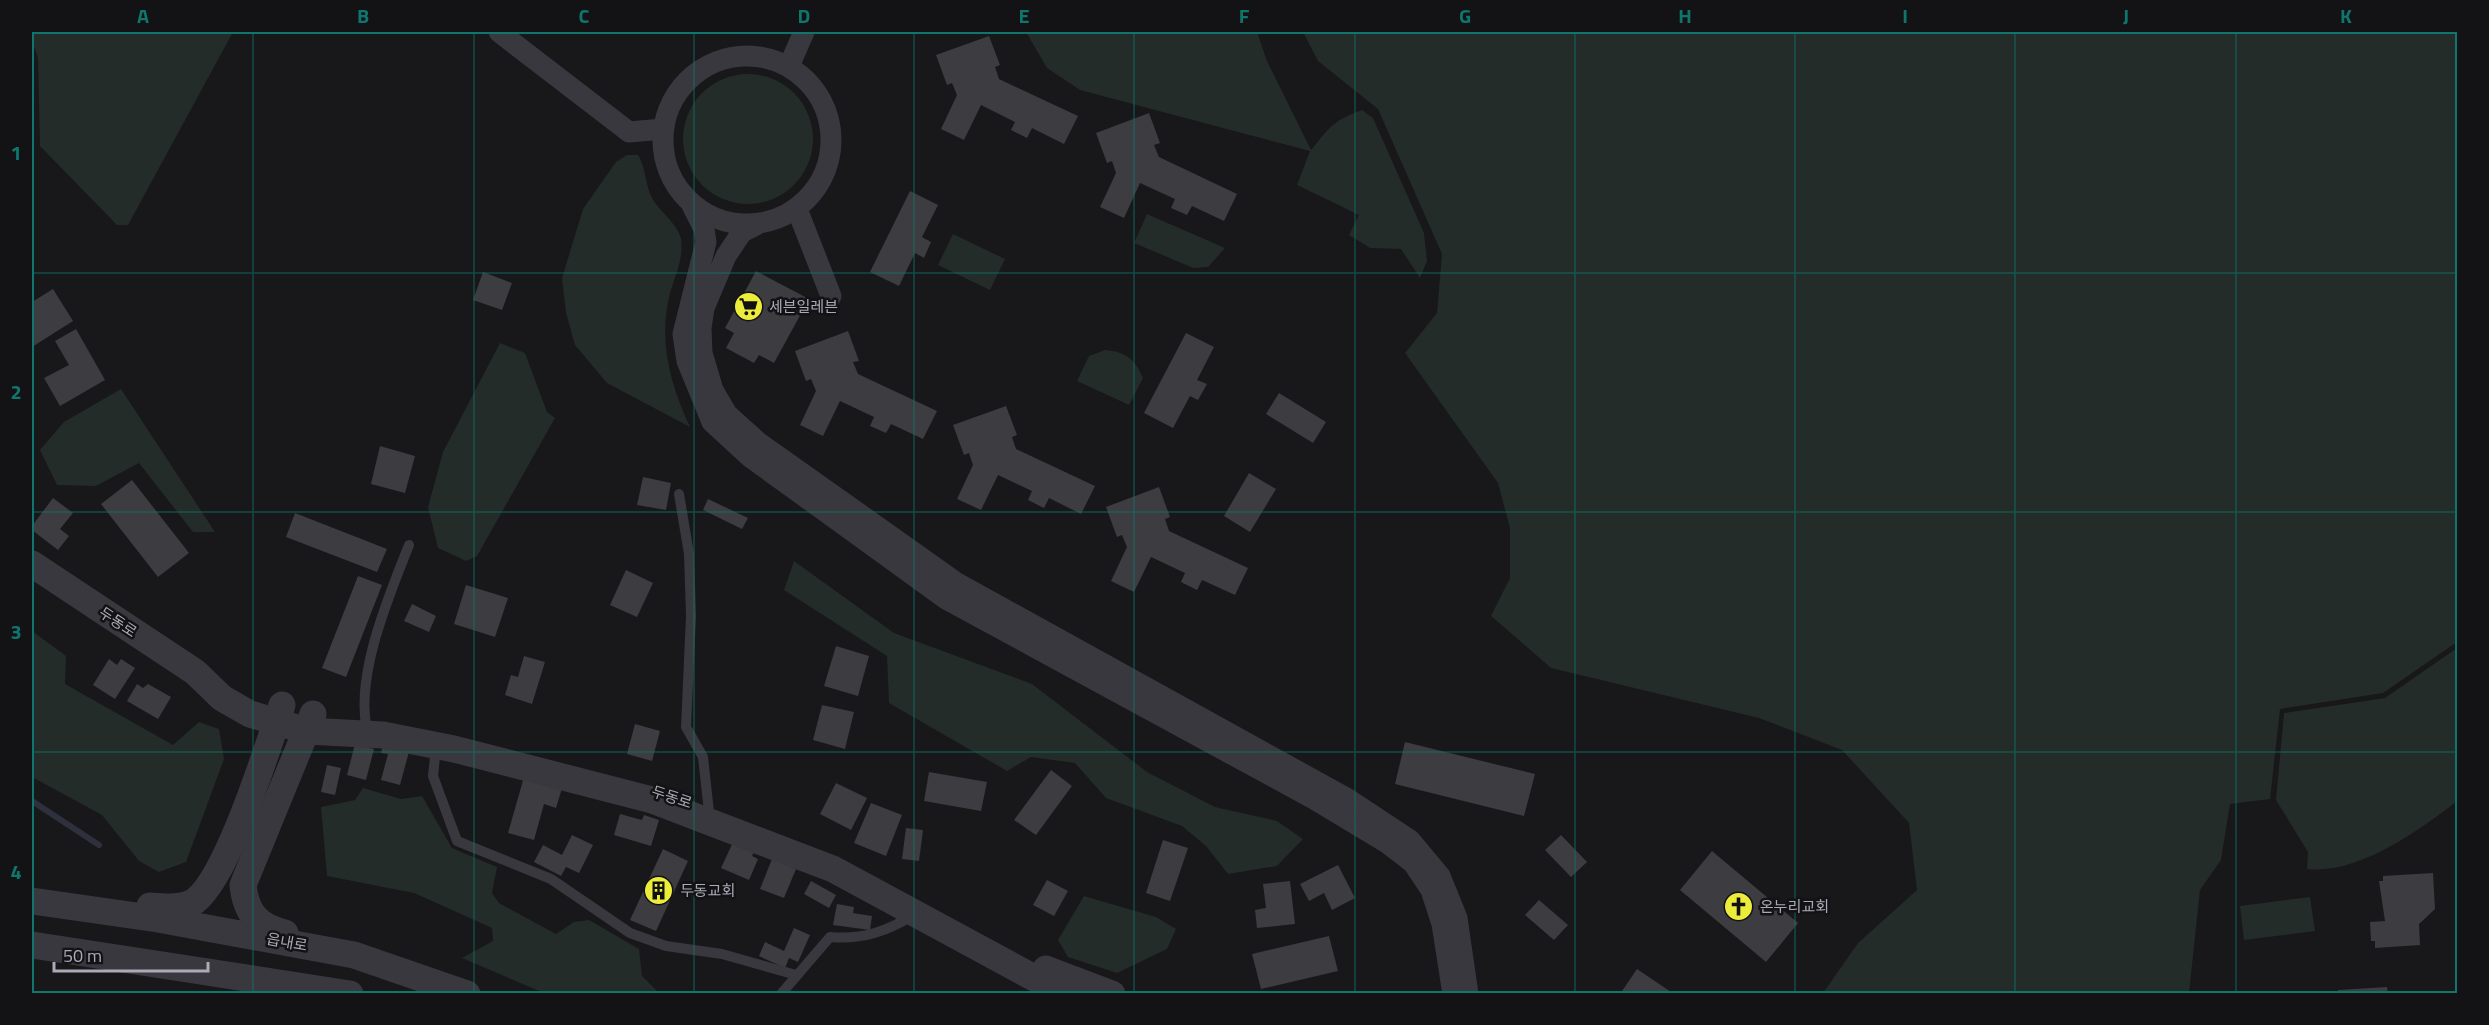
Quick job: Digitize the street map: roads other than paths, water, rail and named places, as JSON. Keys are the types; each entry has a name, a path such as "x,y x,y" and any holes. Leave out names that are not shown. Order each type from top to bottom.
{"street":[{"path":"499,32 629,132 663,129"},
{"path":"789,66 804,32"},
{"path":"1453,993 1442,924 1431,890 1413,863 1387,843 1314,799 946,599 750,458 712,422 687,361 683,334 706,242 704,230 692,205 674,183 664,157 663,129 671,103 687,81 709,65 735,56 763,57 789,66 811,84 826,108 832,135 829,164 817,189 797,209 778,220 756,225 742,232 726,256 704,308 701,328 702,352 713,390 727,414 758,442 957,583 1348,799 1410,840 1440,876 1457,918 1468,993"},
{"path":"692,205 711,217 733,224 756,225"},
{"path":"797,209 831,296"},
{"name":"두동로","path":"32,564 205,680 279,713 312,732 366,727 438,740 710,816 832,869 1058,975 1112,993"},
{"name":"두동로","path":"205,680 222,698 250,714 279,713"},
{"path":"32,899 64,897 157,906 178,906 193,902 218,873 279,713"},
{"path":"250,714 258,722 266,751"},
{"path":"312,732 243,885 244,899 257,921 266,928 340,946 354,955"},
{"name":"읍내로","path":"32,899 158,919 354,955 466,993"},
{"name":"두동로","path":"921,910 1064,993"},
{"path":"32,945 350,993"}],"lane":[{"path":"679,494 689,554 691,616 686,727 703,757 710,816"},
{"path":"366,727 377,625 409,545"},
{"path":"438,740 433,776 457,841 550,879 630,933 666,946 722,954 796,975"},
{"path":"782,993 830,937 853,939 891,929 921,910"}],"waterway":[{"path":"32,801 99,845"}],"place":[{"name":"세븐일레븐","path":"748,306"},
{"name":"두동교회","path":"659,890"},
{"name":"온누리교회","path":"1739,906"}]}
